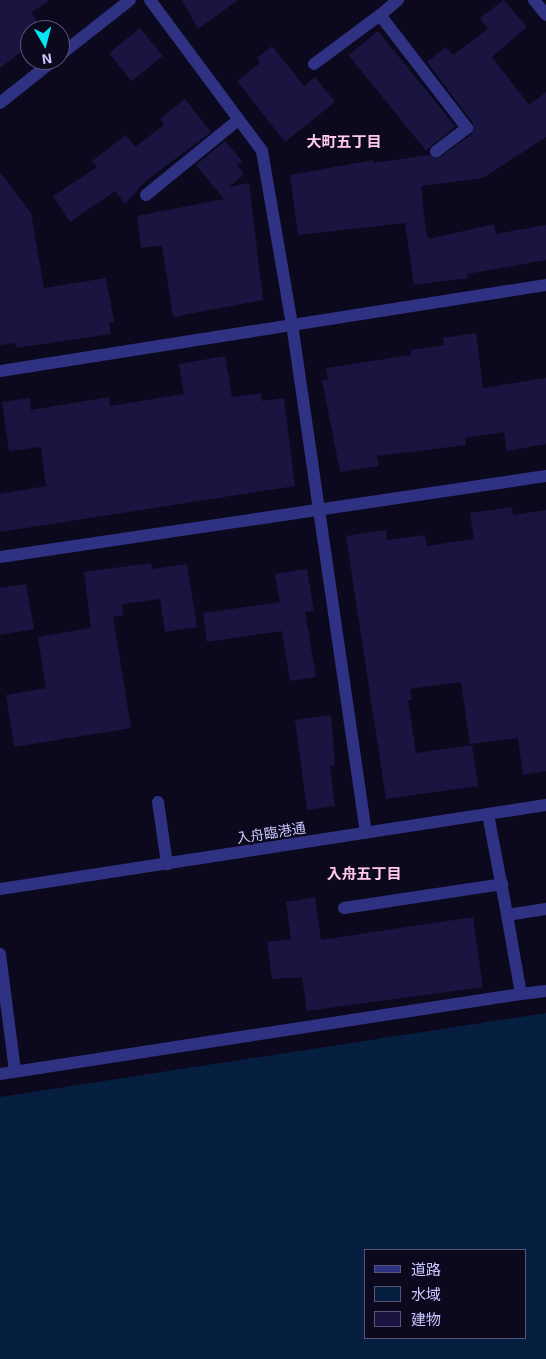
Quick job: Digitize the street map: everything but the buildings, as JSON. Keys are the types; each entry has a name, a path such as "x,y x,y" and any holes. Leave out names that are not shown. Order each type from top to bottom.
{"street":[{"path":"70,47 130,0"},
{"path":"150,0 262,151 292,324 366,833"},
{"path":"314,64 398,0"},
{"path":"534,0 546,15"},
{"path":"380,14 466,128 436,151"},
{"path":"0,102 41,70"},
{"path":"146,195 238,120"},
{"path":"0,371 546,285"},
{"path":"0,557 319,508 546,476"},
{"path":"158,802 167,864"},
{"name":"入舟臨港通","path":"0,889 546,805"},
{"path":"488,814 521,994"},
{"path":"344,908 502,884"},
{"path":"508,915 546,909"},
{"path":"0,954 4,1027 15,1072"},
{"path":"0,1074 546,990"}],"water":[{"path":"546,1013 546,1359 0,1359 0,1097"}],"district":[{"name":"大町五丁目","path":"344,142"},
{"name":"入舟五丁目","path":"364,874"}]}
